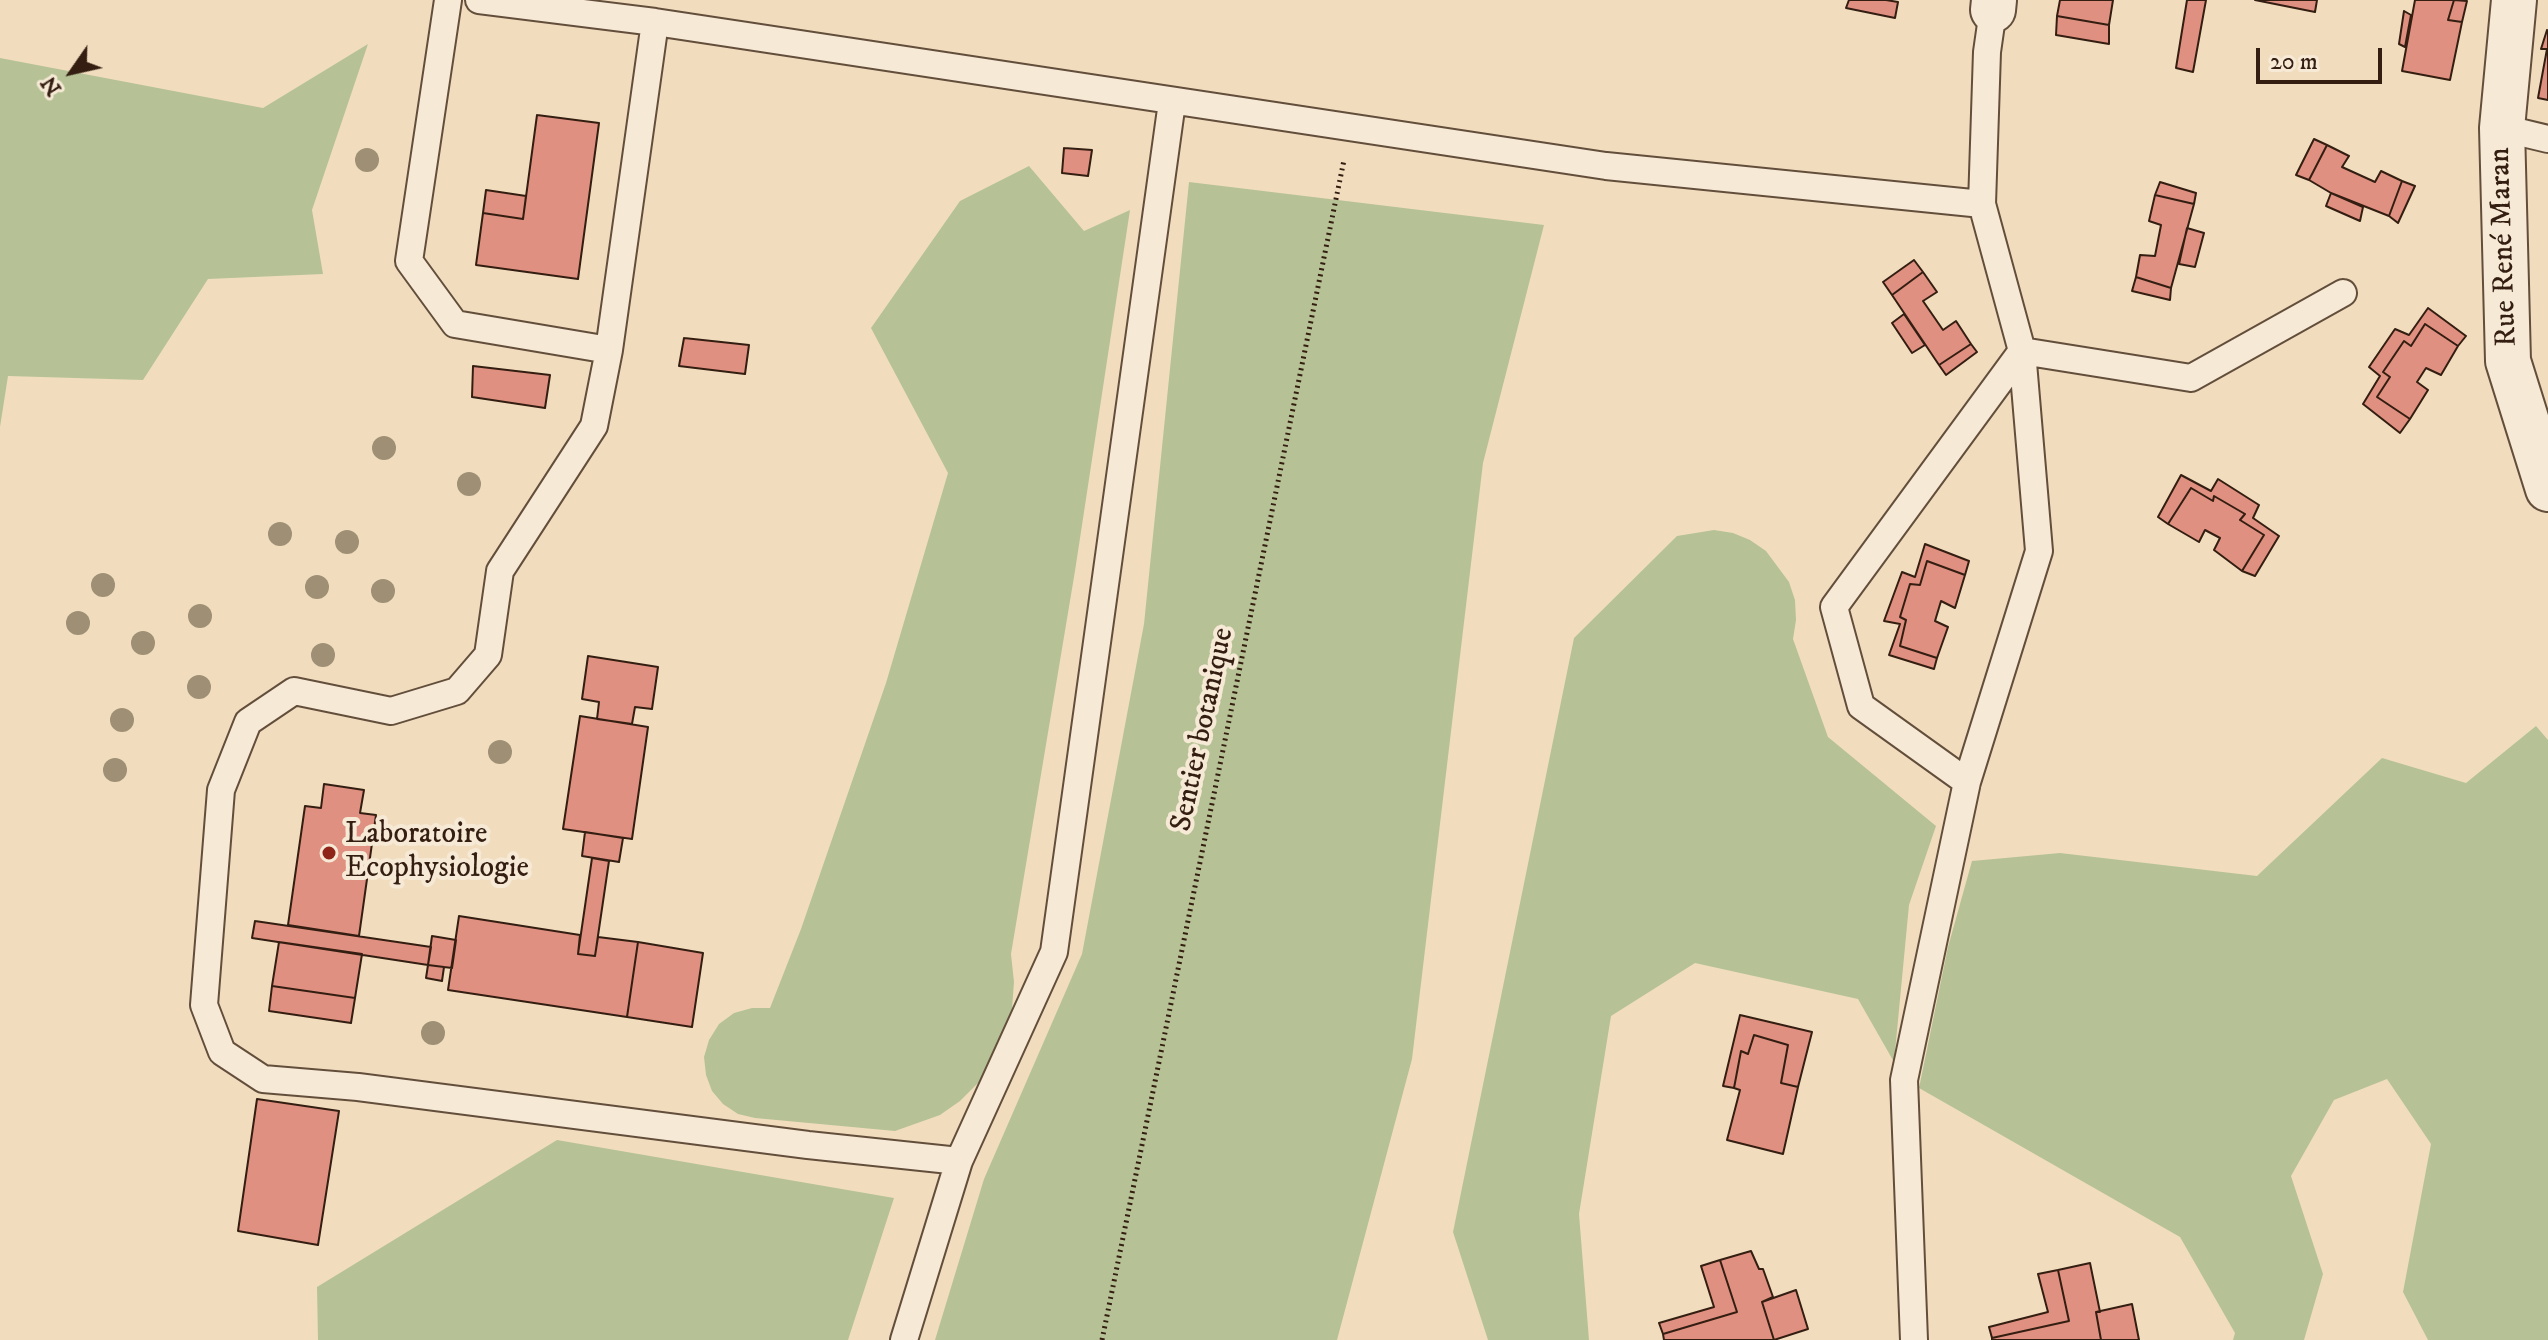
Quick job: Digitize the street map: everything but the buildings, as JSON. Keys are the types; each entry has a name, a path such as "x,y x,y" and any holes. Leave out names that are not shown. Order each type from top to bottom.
{"street":[{"name":"Rue René Maran","path":"2514,0 2502,128 2508,361 2548,489"}],"lane":[{"path":"448,0 409,261 455,324 609,350"},
{"path":"479,0 655,22 1606,166 1982,204"},
{"path":"1914,1340 1904,1080 1967,782 2039,551 2022,351 1982,204 1988,41 1993,5"},
{"path":"655,22 609,350 594,426 500,571 488,655 457,691 391,711 294,691 248,722 221,790 204,1005 222,1052 263,1079 358,1087 808,1145 959,1161"},
{"path":"904,1340 959,1161 1054,952 1172,102"},
{"path":"2502,128 2548,139"},
{"path":"2022,351 2191,378 2343,293"},
{"path":"1967,782 1861,706 1834,607 2022,351"}],"path":[{"name":"Sentier botanique","path":"1102,1340 1351,128"}],"green space":[{"path":"368,44 312,210 323,274 208,279 143,380 8,376 0,427 0,58 263,108"},
{"path":"1029,166 1084,231 1130,210 1075,571 1011,954 1014,982 1006,1035 995,1060 960,1101 940,1115 895,1131 738,1114 723,1104 712,1091 704,1057 709,1040 719,1024 734,1013 752,1008 770,1008 801,929 886,683 948,473 871,328 960,201"},
{"path":"1189,182 1544,225 1483,463 1412,1059 1337,1340 935,1340 984,1179 1082,954 1144,624"},
{"path":"1714,530 1733,533 1766,551 1789,582 1795,600 1793,639 1828,737 1936,826 1909,905 1894,1062 1858,999 1695,963 1611,1016 1579,1214 1589,1340 1488,1340 1453,1232 1574,638 1677,536"},
{"path":"2536,726 2548,740 2548,1340 2428,1340 2403,1292 2431,1144 2387,1079 2334,1100 2291,1176 2323,1274 2304,1340 2233,1340 2235,1333 2180,1237 1919,1088 1948,947 1972,861 2060,853 2257,876 2382,758 2466,783"},
{"path":"557,1140 894,1198 848,1340 318,1340 317,1287"}],"place":[{"name":"Laboratoire Ecophysiologie","path":"329,853"}]}
